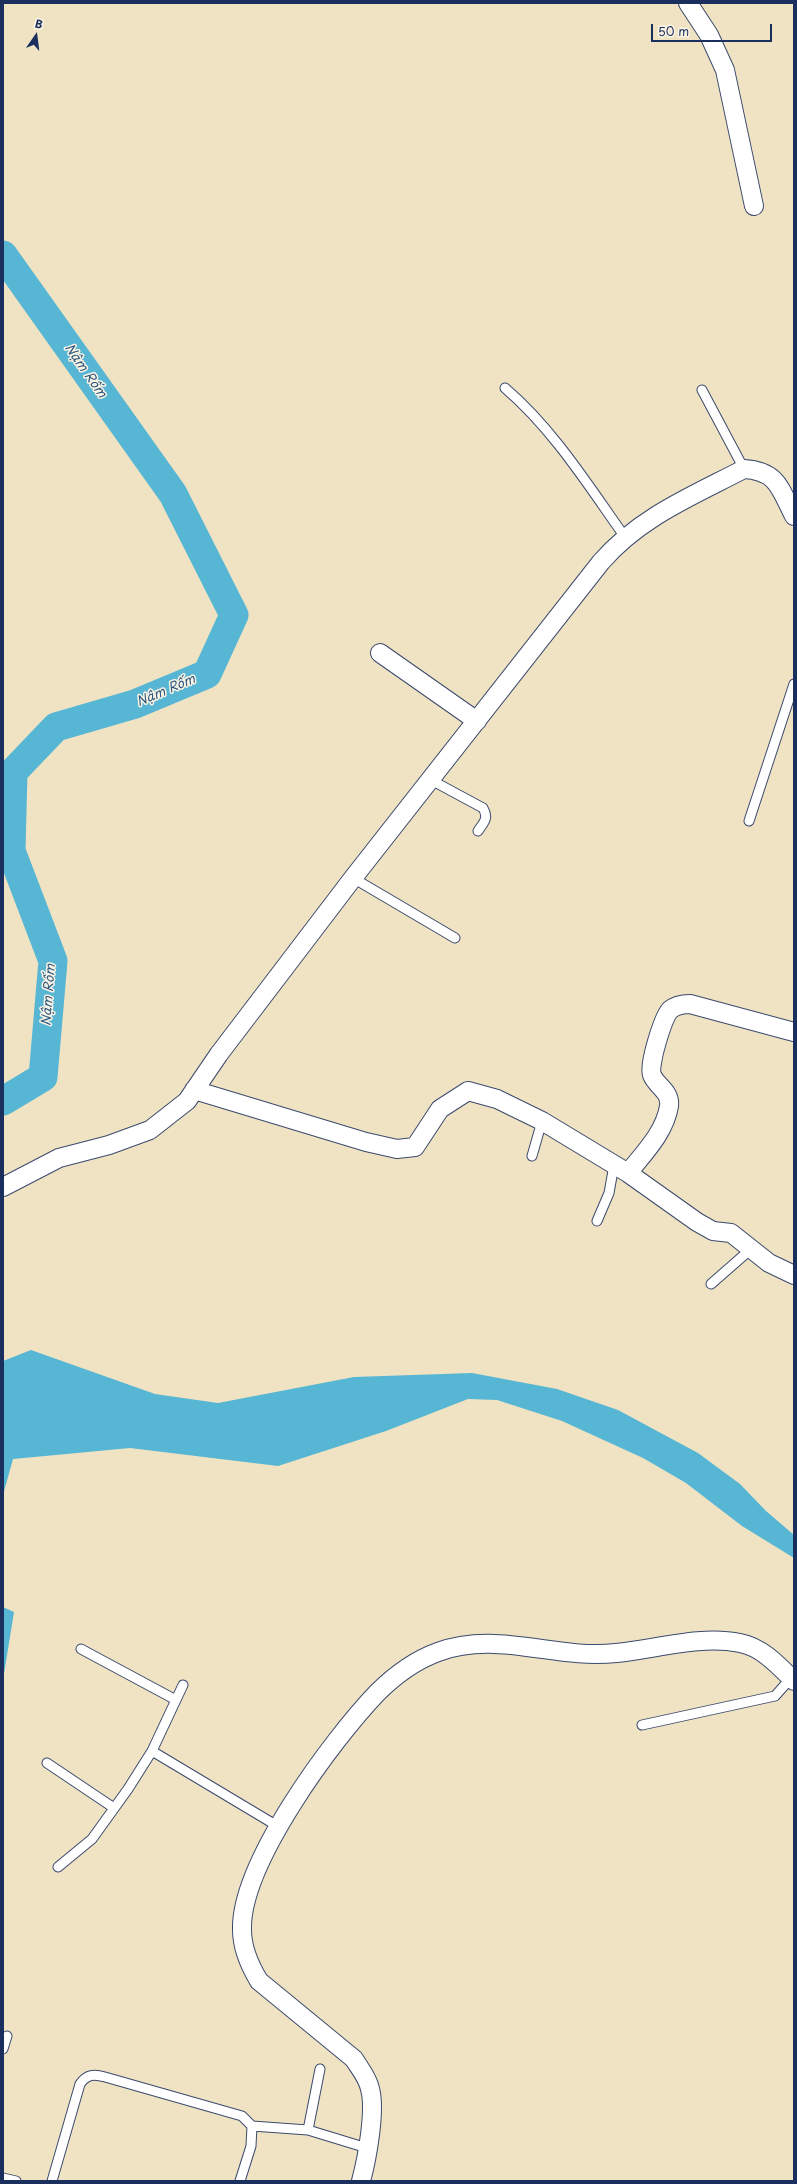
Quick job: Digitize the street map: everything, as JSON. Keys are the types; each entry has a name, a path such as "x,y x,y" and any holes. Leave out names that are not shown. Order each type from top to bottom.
{"street":[{"path":"688,3 709,35 725,70 754,206"},
{"path":"3,1187 58,1158 109,1145 150,1130 187,1101 219,1054 353,878 601,562 621,540 656,515 744,469 759,470 768,474 776,482 794,516"},
{"path":"380,653 477,721"},
{"path":"621,1169 655,1140 667,1115 669,1103 666,1093 652,1075 651,1066 665,1016 671,1009 679,1005 690,1004 794,1032"},
{"path":"194,1090 366,1142 397,1149 415,1147 440,1109 468,1091 497,1099 542,1121 621,1169 697,1222 713,1231 731,1233 769,1263 794,1275"},
{"path":"361,2181 372,2108 371,2089 365,2076 354,2060 259,1981 251,1969 245,1951 242,1930 251,1883 279,1827 300,1790 330,1750 378,1693 411,1665 445,1650 466,1644 494,1642 563,1652 616,1653 718,1640 743,1643 763,1653 793,1679"}],"lane":[{"path":"505,388 524,404 547,430 621,540"},
{"path":"702,390 744,469"},
{"path":"749,821 794,684"},
{"path":"431,780 483,808 486,814 486,820 478,831"},
{"path":"353,878 455,938"},
{"path":"532,1156 542,1121"},
{"path":"597,1221 621,1169"},
{"path":"711,1284 751,1249"},
{"path":"81,1649 176,1700"},
{"path":"642,1725 775,1696 793,1679"},
{"path":"58,1867 92,1839 114,1808 152,1751 183,1685"},
{"path":"152,1751 279,1827"},
{"path":"47,1763 114,1808"},
{"path":"3,2049 7,2036"},
{"path":"308,2130 320,2069"},
{"path":"52,2181 80,2084 83,2079 92,2075 229,2111 242,2116 252,2126 308,2130 367,2148"},
{"path":"240,2181 251,2146 252,2126"},
{"path":"3,2178 16,2181"}],"water":[{"path":"31,1350 155,1394 218,1403 354,1377 472,1373 557,1389 618,1410 698,1453 740,1484 766,1511 794,1535 794,1558 742,1526 686,1483 643,1458 562,1421 497,1400 468,1399 386,1431 278,1466 130,1448 13,1459 3,1495 3,1361"},
{"path":"3,1607 14,1612 3,1680"}],"waterway":[{"name":"Nậm Rốm","path":"3,255 173,494 234,615 207,674 135,704 56,727 13,772 11,851 53,961 43,1077 3,1101"}]}
